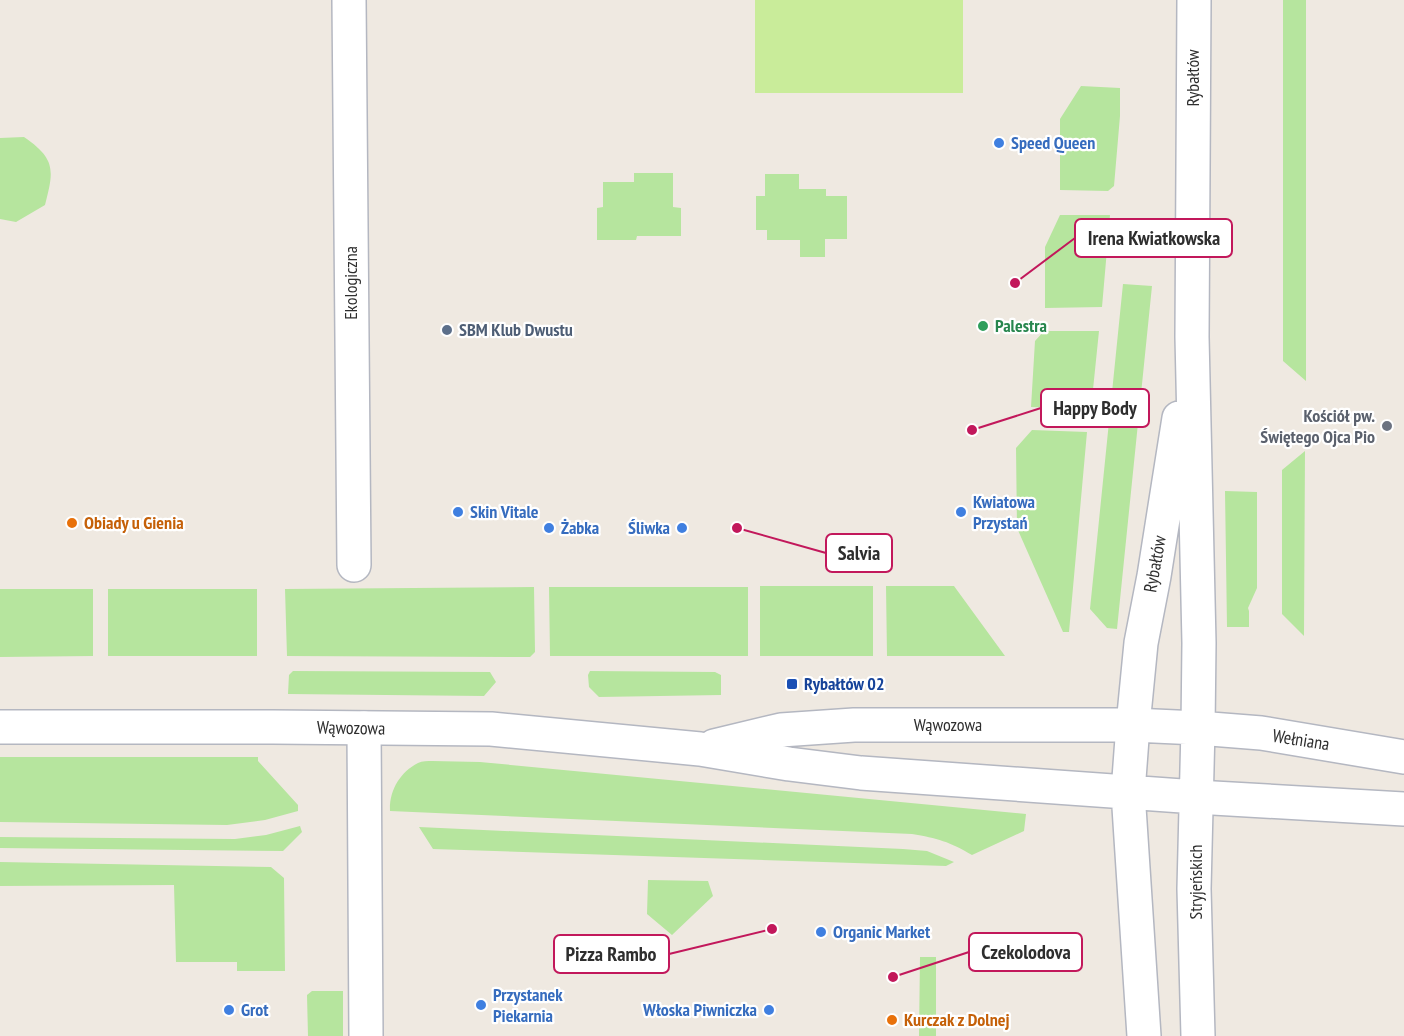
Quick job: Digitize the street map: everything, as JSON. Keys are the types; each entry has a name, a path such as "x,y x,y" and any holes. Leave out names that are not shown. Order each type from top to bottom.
{"street":[{"name":"Ekologiczna","path":"349,0 354,565"},
{"name":"Rybałtów","path":"1194,0 1192,337 1199,643 1198,729"},
{"name":"Rybałtów","path":"1128,792 1141,643 1154,576 1192,337"},
{"name":"Wąwozowa","path":"700,749 781,730 854,725 1133,725 1198,729"},
{"name":"Wąwozowa","path":"0,728 491,729 700,749 861,773 1196,797"},
{"path":"364,728 366,1036"},
{"name":"Wełniana","path":"1198,729 1261,733 1404,757"},
{"name":"Stryjeńskich","path":"1198,729 1194,889 1198,1036"},
{"path":"1128,792 1144,1036"},
{"path":"1196,797 1404,809"}],"green space":[{"path":"755,0 963,0 963,93 755,93"},
{"path":"1283,0 1306,0 1306,381 1283,361"},
{"path":"1081,86 1120,88 1114,186 1108,191 1060,190 1060,119"},
{"path":"24,137 42,152 50,166 50,183 45,205 16,222 0,219 0,138"},
{"path":"634,173 673,173 673,207 681,208 681,236 637,236 636,240 597,240 597,208 603,207 603,182 634,182"},
{"path":"765,174 799,174 799,189 826,189 826,196 847,196 847,239 825,239 825,257 800,257 800,240 767,240 767,230 756,230 756,196 765,196"},
{"path":"1060,215 1110,215 1102,307 1045,308 1045,247"},
{"path":"1123,284 1152,286 1117,629 1107,628 1090,609"},
{"path":"1044,331 1099,331 1091,409 1031,407 1035,341"},
{"path":"1032,430 1087,432 1069,632 1063,632 1017,528 1016,448"},
{"path":"1305,451 1304,636 1282,614 1282,470"},
{"path":"1225,491 1257,492 1257,588 1248,608 1249,627 1227,627"},
{"path":"760,586 873,586 873,656 760,656"},
{"path":"886,586 954,586 1005,656 887,656"},
{"path":"534,587 535,652 530,657 287,656 285,589"},
{"path":"549,587 748,587 748,656 550,656"},
{"path":"0,589 93,589 93,656 0,657"},
{"path":"108,589 257,589 257,656 108,656"},
{"path":"293,671 490,672 496,682 484,696 288,694 289,675"},
{"path":"590,671 715,672 721,675 721,695 599,697 589,687"},
{"path":"0,757 258,757 258,761 298,805 298,811 265,820 227,825 0,822"},
{"path":"423,761 480,762 1026,814 1024,831 972,855 943,841 912,834 390,811 391,796 406,771"},
{"path":"300,826 302,832 283,851 0,848 0,837 235,839 266,835"},
{"path":"419,827 903,849 927,851 954,862 946,866 433,849"},
{"path":"0,862 271,867 284,878 285,971 237,971 237,962 176,962 174,885 0,886"},
{"path":"648,880 708,881 713,896 672,935 647,914"},
{"path":"920,957 936,957 936,1036 919,1036"},
{"path":"312,991 343,991 343,1036 308,1036 307,995"}],"place":[{"name":"Speed Queen","path":"999,143"},
{"name":"Irena Kwiatkowska","path":"1015,283"},
{"name":"Palestra","path":"983,326"},
{"name":"SBM Klub Dwustu","path":"447,330"},
{"name":"Kościół pw. Świętego Ojca Pio","path":"1387,426"},
{"name":"Happy Body","path":"972,430"},
{"name":"Skin Vitale","path":"458,512"},
{"name":"Kwiatowa Przystań","path":"961,512"},
{"name":"Obiady u Gienia","path":"72,523"},
{"name":"Żabka","path":"549,528"},
{"name":"Śliwka","path":"682,528"},
{"name":"Salvia","path":"737,528"},
{"name":"Rybałtów 02","path":"792,684"},
{"name":"Pizza Rambo","path":"772,929"},
{"name":"Organic Market","path":"821,932"},
{"name":"Czekolodova","path":"893,977"},
{"name":"Przystanek Piekarnia","path":"481,1005"},
{"name":"Grot","path":"229,1010"},
{"name":"Włoska Piwniczka","path":"769,1010"},
{"name":"Kurczak z Dolnej","path":"892,1020"}]}
